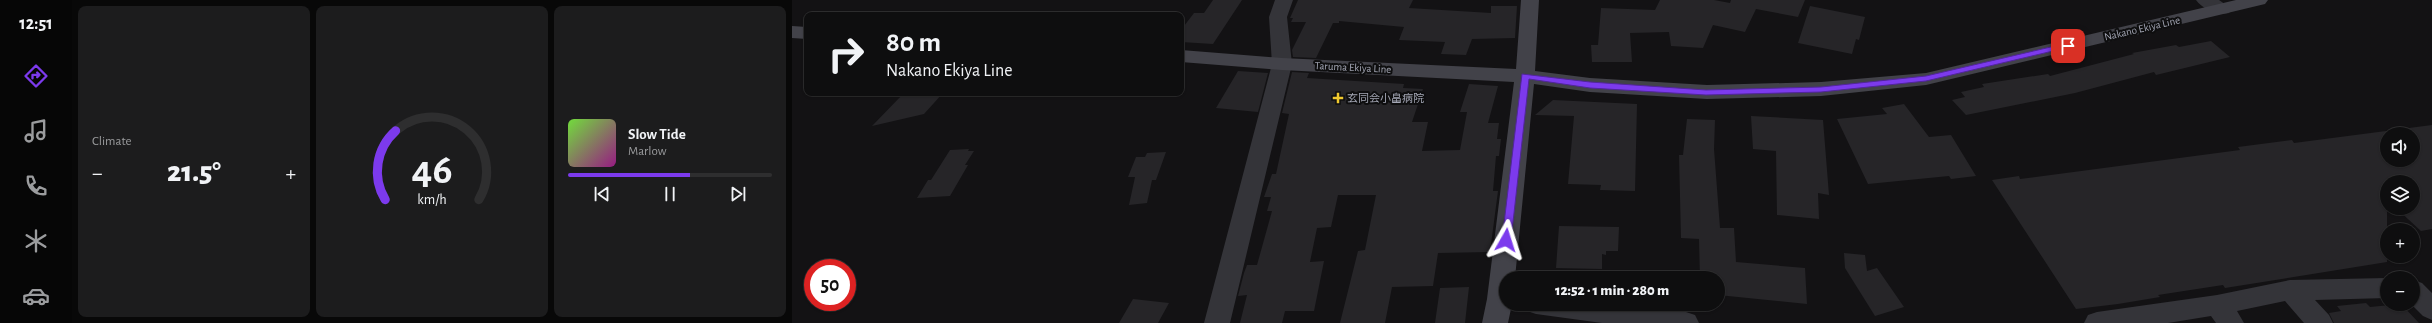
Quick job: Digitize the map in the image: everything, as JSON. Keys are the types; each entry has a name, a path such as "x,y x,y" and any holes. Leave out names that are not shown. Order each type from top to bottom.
{"main road":[{"path":"1504,271 1525,76 1530,0"},
{"name":"Nakano Ekiya Line","path":"1525,76 1590,85 1706,92 1828,89 1926,79 2259,0"},
{"path":"792,32 804,33"},
{"name":"Taruma Ekiya Line","path":"1184,56 1282,64 1525,76"}],"street":[{"path":"1217,323 1282,64 1278,17 1284,0"},
{"path":"2205,0 2223,9"},
{"path":"2097,323 2224,314 2290,290 2380,288"},
{"path":"2420,289 2432,288"},
{"path":"2290,290 2320,323"},
{"path":"2420,296 2432,309"},
{"path":"1591,311 1686,323"}],"building":[{"path":"1213,0 1242,0 1213,44 1184,42 1184,26 1194,13 1204,13"},
{"path":"1298,0 1413,0 1409,8 1491,13 1491,6 1517,6 1515,38 1472,39 1466,55 1441,54 1445,42 1399,40 1404,27 1339,21 1339,23 1333,23 1316,58 1293,57 1292,50 1306,22 1291,22 1293,18 1290,18"},
{"path":"1660,0 1714,0 1730,3 1731,0 1805,0 1798,17 1756,9 1745,32 1713,25 1703,48 1671,46 1669,32 1630,33 1632,62 1592,62 1591,45 1598,45 1601,8 1655,10"},
{"path":"1810,6 1865,17 1859,40 1856,39 1852,54 1798,43"},
{"path":"2211,41 2230,57 2156,75 2154,72 2075,93 1966,115 1952,100 1965,97 1961,92 1984,87 1982,84 2048,74 2050,76 2134,54 2132,53 2176,45 2179,47"},
{"path":"1238,71 1268,73 1258,112 1216,108"},
{"path":"1292,72 1309,73 1307,78 1404,84 1403,88 1423,89 1412,122 1428,122 1422,151 1460,150 1467,112 1460,112 1469,84 1498,86 1488,123 1499,123 1497,139 1501,139 1499,156 1496,156 1493,191 1498,191 1490,252 1438,253 1433,286 1392,287 1385,323 1340,323 1358,251 1365,250 1376,195 1338,195 1331,227 1317,228 1310,262 1324,261 1314,311 1285,311 1282,323 1240,323 1247,295 1238,296 1244,273 1247,265 1257,265 1272,211 1267,211 1271,197 1264,197 1272,174 1276,174 1289,114 1282,113"},
{"path":"901,96 940,96 924,114 872,126"},
{"path":"1553,100 1637,104 1635,191 1600,190 1601,185 1568,184 1574,116 1535,115"},
{"path":"1904,104 1929,137 1951,135 1976,176 1951,179 1949,176 1868,184 1837,119 1887,114 1882,108"},
{"path":"1751,116 1823,120 1829,195 1818,193 1819,219 1777,215 1776,151 1753,149"},
{"path":"1687,119 1715,120 1714,149 1720,228 1734,228 1736,262 1805,268 1807,304 1725,296 1725,271 1700,271 1699,239 1681,238 1679,155 1683,155"},
{"path":"2432,125 2432,229 2421,231 2420,223 2412,223 2404,215 2420,215 2420,175 2380,175 2380,215 2387,215 2387,223 2380,223 2381,263 2225,288 2223,285 2158,295 2160,297 2118,304 2076,309 1992,180 2019,176 2020,179 2240,150 2238,147 2292,140 2294,143 2380,132 2380,167 2420,167 2420,127 2417,127"},
{"path":"969,149 968,151 974,151 965,165 968,165 950,196 917,198 928,180 931,180 950,150"},
{"path":"1166,152 1156,180 1152,180 1147,203 1129,205 1135,177 1128,177 1136,157 1145,157 1147,153"},
{"path":"1559,226 1619,227 1618,251 1606,251 1606,255 1602,254 1602,269 1556,268"},
{"path":"1844,253 1865,255 1867,271 1877,268 1904,307 1875,316 1845,268"},
{"path":"1469,287 1465,323 1435,323 1440,288"},
{"path":"1133,299 1169,303 1158,323 1119,323"},
{"path":"2366,303 2370,307 2380,306 2380,311 2408,311 2419,323 2334,323 2329,313 2341,311 2337,306"}],"place":[{"name":"玄同会小畠病院","path":"1338,98"}],"route":[{"path":"1506,240 1525,76 1590,85 1706,92 1821,89 1926,79 2068,46"}]}
